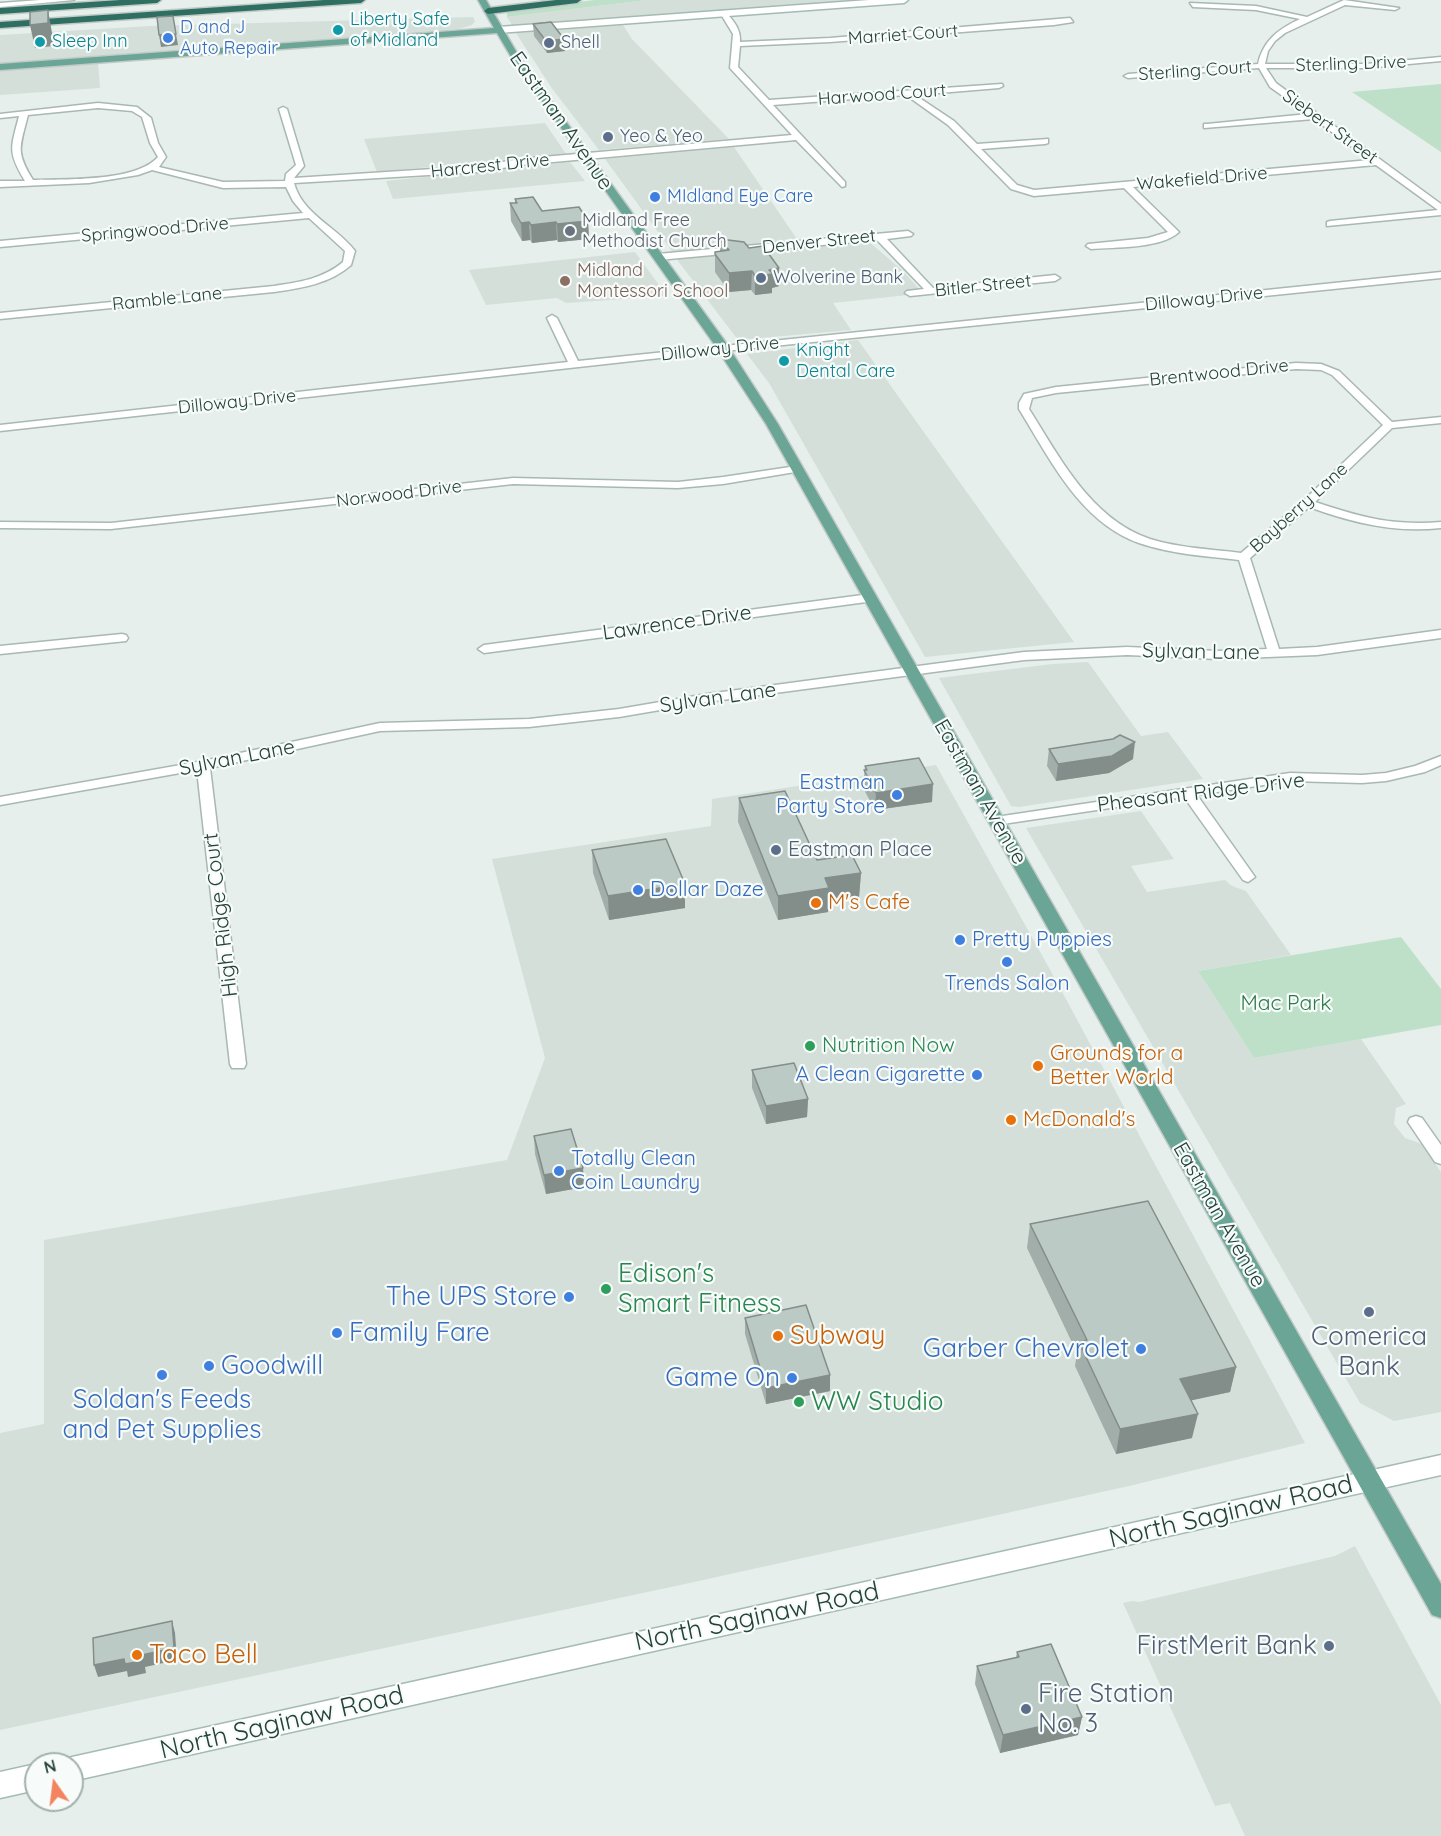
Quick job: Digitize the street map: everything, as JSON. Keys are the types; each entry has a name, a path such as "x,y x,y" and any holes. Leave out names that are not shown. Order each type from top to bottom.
{"highway":[{"path":"0,11 156,0"},
{"path":"0,18 259,0"},
{"path":"0,25 361,0"},
{"path":"488,11 577,0"}],"main road":[{"name":"Eastman Avenue","path":"482,0 498,30 747,382 1441,1607"},
{"path":"0,67 904,0"},
{"name":"North Saginaw Road","path":"84,1766 1441,1465"},
{"path":"0,1785 24,1780"}],"street":[{"path":"0,5 70,0"},
{"path":"1261,66 1264,52 1275,36 1347,1 1395,8"},
{"path":"1193,5 1256,8 1308,19"},
{"path":"722,13 735,30 737,44 732,54 734,68 842,184"},
{"name":"Marriet Court","path":"737,44 830,40 1070,20"},
{"name":"Sterling Drive","path":"1261,66 1366,66 1441,59"},
{"name":"Sterling Court","path":"1128,76 1261,66"},
{"name":"Siebert Street","path":"1261,66 1273,85 1441,210"},
{"name":"Harwood Court","path":"766,102 909,94 999,86"},
{"path":"909,94 951,123 975,147 1045,141"},
{"path":"0,116 87,106 119,106 140,110 148,119 152,140 162,157 157,165 110,178 0,184"},
{"path":"283,109 300,162 300,166 289,181 294,195 311,215"},
{"path":"24,114 15,150 18,162 30,182"},
{"path":"1207,126 1315,116"},
{"name":"Harcrest Drive","path":"157,165 223,184 462,170 586,156 798,137"},
{"name":"Wakefield Drive","path":"975,147 1014,187 1034,193 1378,162"},
{"path":"1091,246 1158,239 1170,236 1174,232 1126,185"},
{"path":"1330,224 1441,210"},
{"name":"Springwood Drive","path":"0,244 311,215"},
{"name":"Ramble Lane","path":"0,316 274,289 314,282 332,275 348,263 350,251 311,215"},
{"name":"Denver Street","path":"658,257 908,234"},
{"path":"879,236 931,291"},
{"name":"Dilloway Drive","path":"0,428 723,348 1441,275"},
{"name":"Bitler Street","path":"910,293 1055,278"},
{"path":"552,318 575,365"},
{"name":"Brentwood Drive","path":"1244,557 1163,545 1133,537 1111,525 1097,514 1024,409 1028,396 1056,390 1314,366 1330,370 1340,376 1389,425"},
{"path":"1389,425 1441,420"},
{"name":"Bayberry Lane","path":"1274,653 1244,557 1307,503 1389,425"},
{"name":"Norwood Drive","path":"0,525 111,526 513,481 553,479 627,486 680,485 727,481 797,469"},
{"path":"1307,503 1368,524 1393,528 1441,525"},
{"name":"Lawrence Drive","path":"484,649 870,598"},
{"name":"Sylvan Lane","path":"0,801 204,765 380,727 529,723 619,713 707,698 1024,656 1126,651 1218,655 1317,651 1441,634"},
{"path":"0,650 122,638"},
{"name":"Pheasant Ridge Drive","path":"996,821 1290,777 1362,779 1386,777 1420,769 1441,760"},
{"name":"High Ridge Court","path":"204,765 238,1064"},
{"path":"1188,792 1248,877"},
{"path":"1416,1122 1441,1158"}],"shaded area":[{"path":"647,0 879,0 518,26 512,25 507,17"},
{"path":"473,17 475,21 472,25 459,29 0,63 0,35 150,26"},
{"path":"623,25 632,39 729,139 599,150 551,87 516,33"},
{"path":"98,63 100,88 0,95 0,71"},
{"path":"545,123 566,154 377,172 364,139"},
{"path":"734,147 799,242 676,253 672,251 605,159"},
{"path":"570,162 585,181 393,199 386,181"},
{"path":"867,240 903,271 919,289 906,292 908,295 833,303 851,330 738,340 678,261 678,258"},
{"name":"Midland Montessori School","path":"635,252 667,296 566,303 557,298 486,305 469,270"},
{"path":"858,340 1074,642 925,657 769,383 747,354"},
{"path":"1088,662 1141,736 1168,732 1203,779 1019,807 1011,806 939,678 1052,664"},
{"path":"936,765 1053,975 1305,1443 1129,1486 685,1584 0,1730 0,1433 44,1424 44,1240 507,1160 545,1058 492,859 711,826 712,799"},
{"path":"1141,811 1174,859 1131,866 1147,892 1225,880 1232,886 1246,891 1291,955 1198,971 1254,1058 1361,1039 1406,1104 1396,1108 1394,1124 1405,1138 1422,1144 1441,1172 1441,1412 1394,1421 1360,1403 1026,828"},
{"path":"1355,1546 1441,1705 1441,1836 1245,1836 1230,1803 1215,1806 1123,1603 1139,1602 1335,1556"}],"green space":[{"path":"595,0 647,0 507,17 507,12 513,10"},
{"path":"1441,84 1441,152 1352,92"},
{"name":"Mac Park","path":"1401,937 1441,989 1441,1025 1254,1058 1198,971"}],"building":[{"path":"48,10 48,23 30,25 30,12"},
{"path":"173,16 176,34 159,35 157,17"},
{"path":"551,22 564,39 546,41 533,24"},
{"path":"533,197 542,211 579,207 588,221 531,225 529,222 521,223 510,203 517,203 515,199"},
{"path":"720,239 744,242 749,248 763,246 779,268 769,270 773,274 755,276 752,271 729,273 715,254 715,252 729,250"},
{"path":"1120,735 1135,742 1112,756 1058,764 1049,749 1113,739"},
{"path":"919,758 933,784 876,793 864,770 867,770 865,766"},
{"path":"785,791 817,860 852,855 861,873 825,878 829,888 778,896 739,798"},
{"path":"666,839 685,884 608,896 592,850"},
{"path":"794,1063 808,1099 766,1106 752,1070"},
{"path":"571,1129 583,1168 544,1175 534,1136"},
{"name":"Garber Chevrolet","path":"1148,1201 1236,1367 1180,1379 1198,1414 1120,1429 1079,1342 1087,1340 1030,1224"},
{"path":"806,1305 830,1375 766,1388 745,1318"},
{"path":"172,1621 174,1648 142,1655 142,1661 125,1664 124,1659 94,1665 93,1638"},
{"name":"Fire Station No. 3","path":"1051,1644 1082,1717 1003,1735 977,1666 1019,1657 1017,1652"}],"place":[{"name":"Liberty Safe of Midland","path":"338,30"},
{"name":"D and J Auto Repair","path":"168,38"},
{"name":"Sleep Inn","path":"40,42"},
{"name":"Shell","path":"549,43"},
{"name":"Yeo & Yeo","path":"608,137"},
{"name":"MIdland Eye Care","path":"655,197"},
{"name":"Midland Free Methodist Church","path":"570,231"},
{"name":"Wolverine Bank","path":"761,278"},
{"name":"Midland Montessori School","path":"565,281"},
{"name":"Knight Dental Care","path":"784,361"},
{"name":"Eastman Party Store","path":"897,795"},
{"name":"Eastman Place","path":"776,850"},
{"name":"Dollar Daze","path":"638,890"},
{"name":"M's Cafe","path":"816,903"},
{"name":"Pretty Puppies","path":"960,940"},
{"name":"Trends Salon","path":"1007,962"},
{"name":"Nutrition Now","path":"810,1046"},
{"name":"Grounds for a Better World","path":"1038,1066"},
{"name":"A Clean Cigarette","path":"977,1075"},
{"name":"McDonald's","path":"1011,1120"},
{"name":"Totally Clean Coin Laundry","path":"559,1171"},
{"name":"Edison's Smart Fitness","path":"606,1289"},
{"name":"The UPS Store","path":"569,1297"},
{"name":"Comerica Bank","path":"1369,1312"},
{"name":"Family Fare","path":"337,1333"},
{"name":"Subway","path":"778,1336"},
{"name":"Garber Chevrolet","path":"1141,1349"},
{"name":"Goodwill","path":"209,1366"},
{"name":"Soldan's Feeds and Pet Supplies","path":"162,1375"},
{"name":"Game On","path":"792,1378"},
{"name":"WW Studio","path":"799,1402"},
{"name":"FirstMerit Bank","path":"1329,1646"},
{"name":"Taco Bell","path":"137,1655"},
{"name":"Fire Station No. 3","path":"1026,1709"}]}
